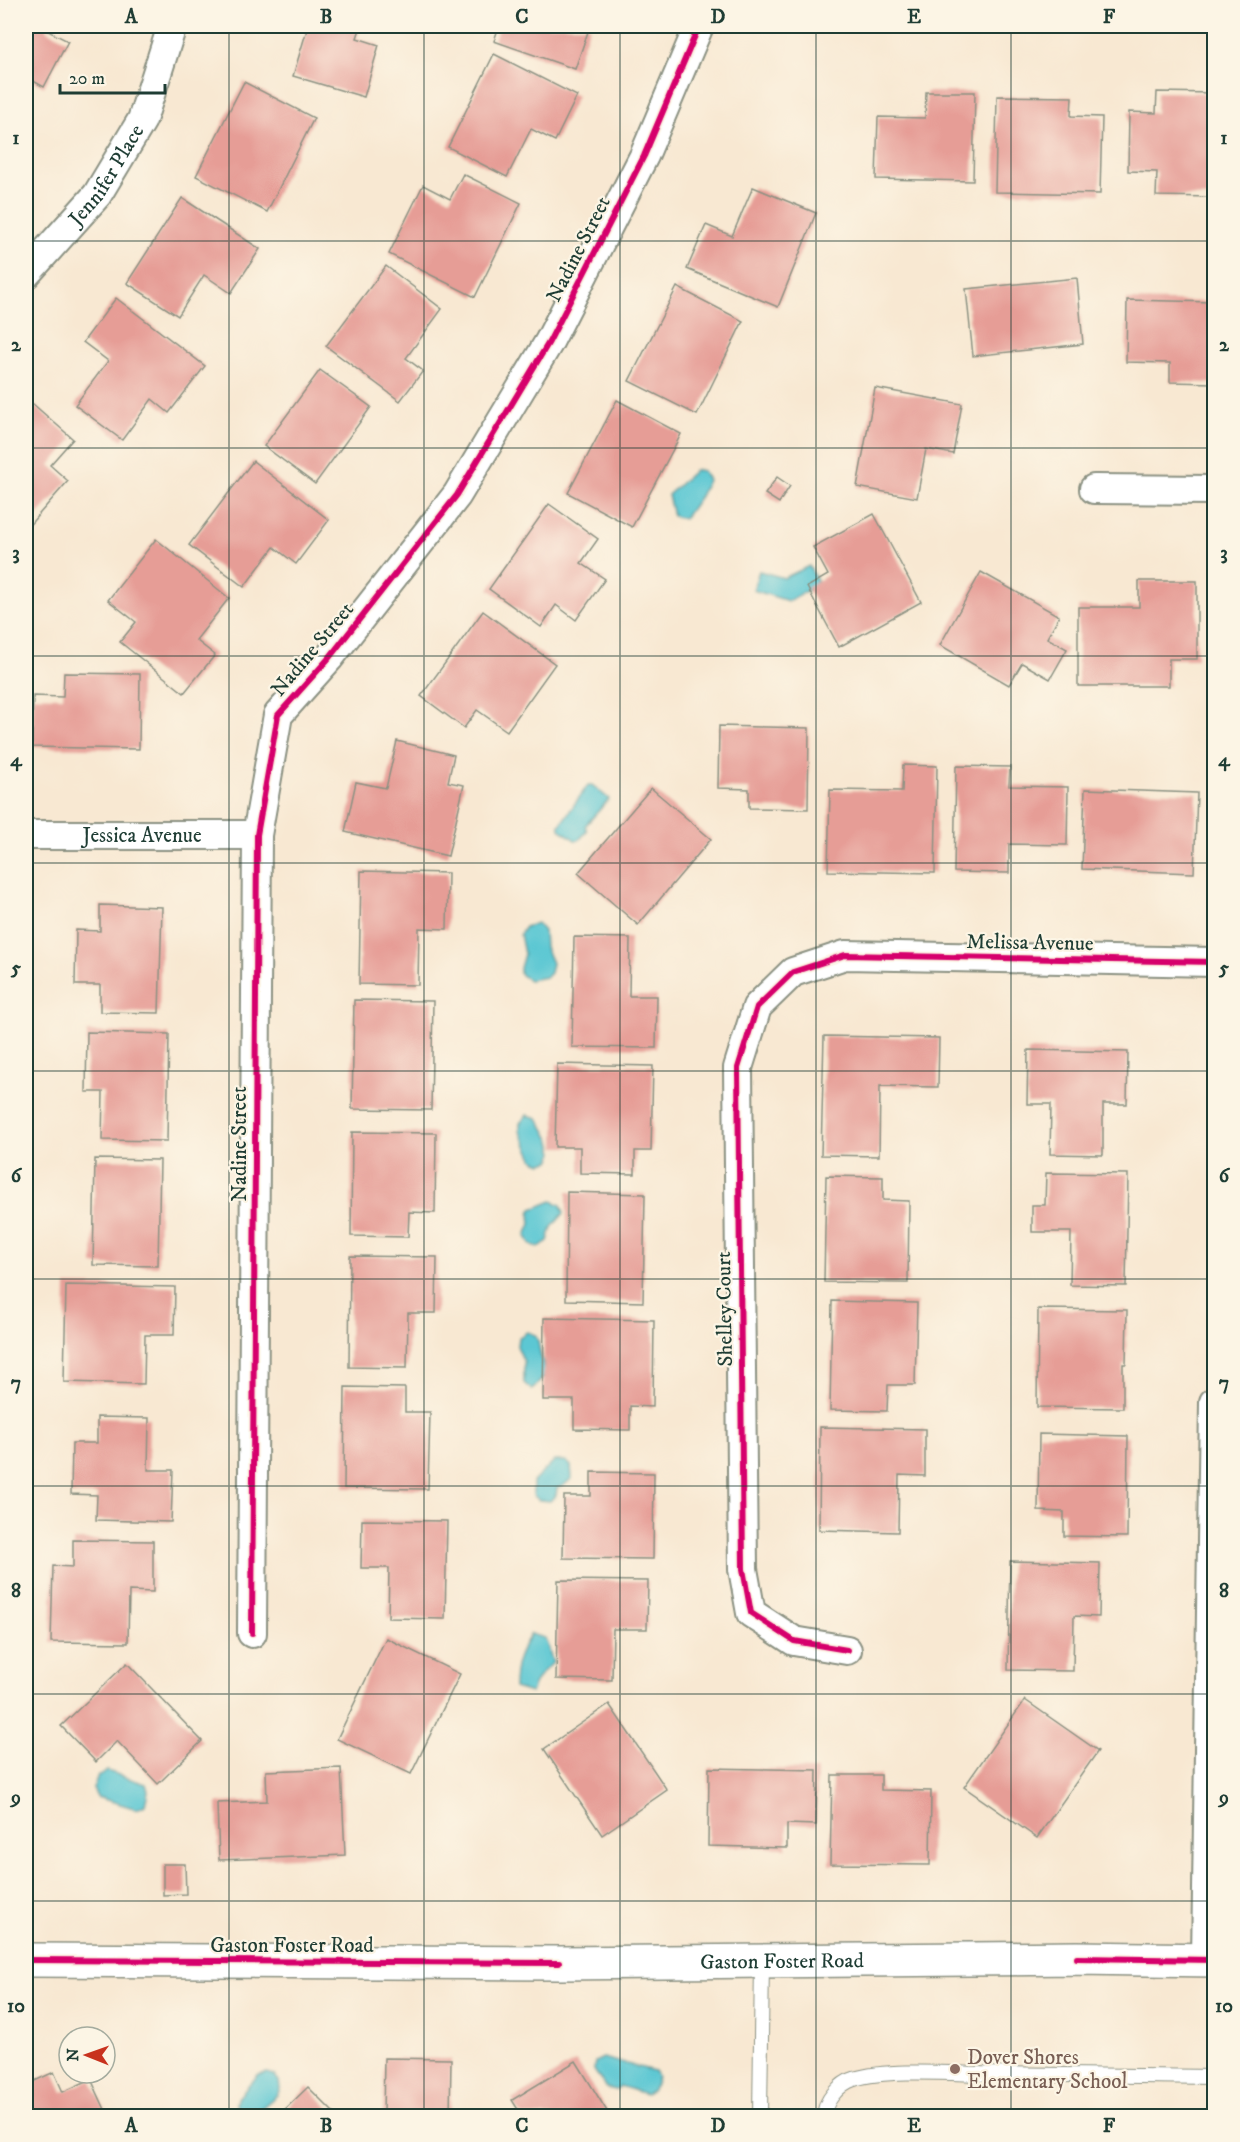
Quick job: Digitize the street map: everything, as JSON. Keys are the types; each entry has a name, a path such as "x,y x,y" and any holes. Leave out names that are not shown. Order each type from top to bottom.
{"street":[{"name":"Jennifer Place","path":"26,274 97,195 142,120 172,26"},
{"name":"Nadine Street","path":"252,1633 257,835 278,715 329,658 457,495 549,342 644,156 699,26"},
{"path":"1094,489 1215,489"},
{"name":"Jessica Avenue","path":"26,835 257,835"},
{"name":"Melissa Avenue","path":"846,955 1215,962"},
{"name":"Shelley Court","path":"846,955 793,972 757,1006 738,1068 743,1569 751,1613 794,1641 847,1650"},
{"path":"1210,1960 1215,1402"},
{"name":"Gaston Foster Road","path":"26,1960 535,1962 1065,1958 1210,1960"}],"lane":[{"path":"760,2116 762,1961"},
{"path":"825,2116 824,2111 835,2091 852,2079 885,2075 937,2073 1215,2078"}],"water":[{"path":"698,470 703,471 708,480 700,496 684,519 673,516 668,495"},
{"path":"809,566 819,584 788,601 753,590 759,571 784,578"},
{"path":"588,785 592,785 609,799 585,826 587,831 579,840 575,840 560,829 560,825"},
{"path":"537,923 544,931 545,947 552,963 550,973 546,977 529,980 520,974 524,954 520,934 525,927"},
{"path":"527,1115 538,1118 551,1141 554,1153 550,1161 542,1163 534,1160 520,1131 520,1123"},
{"path":"552,1201 561,1205 564,1213 552,1227 548,1241 539,1247 531,1245 526,1236 531,1224 530,1213 532,1209"},
{"path":"527,1332 537,1338 545,1373 545,1376 532,1390 524,1383 524,1362 517,1346 518,1338"},
{"path":"554,1461 566,1461 571,1466 572,1478 557,1488 556,1495 550,1501 539,1500 533,1495 533,1482"},
{"path":"531,1634 545,1638 553,1663 539,1676 531,1693 514,1688 518,1659"},
{"path":"107,1771 146,1784 148,1791 145,1805 137,1809 97,1797 93,1789 98,1775"},
{"path":"603,2058 654,2071 657,2076 653,2090 646,2094 620,2086 616,2090 606,2088 594,2070 595,2062"},
{"path":"268,2073 279,2081 280,2089 277,2095 254,2114 240,2116 236,2104 237,2099 258,2075"}],"building":[{"path":"26,26 48,26 46,30 68,41 44,87 26,77"},
{"path":"308,26 361,26 357,38 379,45 364,97 293,76"},
{"path":"499,26 590,26 575,69 494,41"},
{"path":"494,54 577,96 555,141 531,129 507,177 448,147"},
{"path":"244,82 314,118 267,212 196,176"},
{"path":"926,92 975,92 973,181 876,179 878,117 925,118"},
{"path":"1157,92 1214,93 1214,197 1156,196 1157,172 1128,171 1129,112 1156,113"},
{"path":"997,96 1072,97 1071,116 1102,117 1100,194 995,192"},
{"path":"463,174 521,203 475,297 389,254 423,185 450,199"},
{"path":"753,187 816,213 778,307 687,269 706,225 732,236"},
{"path":"182,198 260,249 231,293 204,275 178,316 127,283"},
{"path":"386,266 442,309 406,358 423,371 400,401 326,346"},
{"path":"1077,278 1083,344 973,356 966,289"},
{"path":"677,287 743,321 697,415 629,381"},
{"path":"116,298 205,366 169,413 152,399 122,440 75,405 108,361 83,342"},
{"path":"1127,300 1214,302 1214,383 1170,382 1170,363 1126,362"},
{"path":"320,370 371,407 315,484 264,446"},
{"path":"875,388 962,404 953,454 926,449 917,498 857,487"},
{"path":"617,400 681,434 632,527 568,493"},
{"path":"33,404 73,439 50,465 68,481 26,529 26,412"},
{"path":"253,461 329,520 296,564 274,547 244,587 189,545"},
{"path":"777,477 790,486 779,503 765,494"},
{"path":"549,504 598,539 581,563 605,579 576,620 556,605 541,627 489,589"},
{"path":"874,514 921,602 839,647 807,587 828,575 813,547"},
{"path":"156,539 229,598 196,640 215,655 184,693 120,642 136,622 108,600"},
{"path":"981,572 1059,616 1047,638 1067,649 1050,679 1022,663 1009,685 940,645"},
{"path":"1139,581 1197,581 1197,659 1169,659 1169,686 1078,686 1078,607 1139,607"},
{"path":"483,611 555,664 507,731 477,710 464,728 421,696"},
{"path":"64,673 140,674 139,749 32,747 33,696 63,697"},
{"path":"719,726 809,728 808,809 749,808 749,789 718,788"},
{"path":"397,741 454,755 448,782 464,785 448,856 345,832 356,782 386,788"},
{"path":"903,765 937,766 935,873 828,871 830,790 902,791"},
{"path":"956,766 1010,767 1009,786 1068,787 1067,845 1009,844 1009,873 954,872"},
{"path":"651,788 711,839 638,925 578,873"},
{"path":"1085,789 1197,793 1194,873 1082,869"},
{"path":"361,871 448,873 447,929 419,928 418,985 359,984"},
{"path":"100,905 162,907 159,1013 100,1012 100,985 75,985 76,930 100,931"},
{"path":"574,937 630,938 629,996 657,996 656,1048 572,1047"},
{"path":"354,1000 433,1001 431,1110 352,1109"},
{"path":"87,1032 169,1034 167,1141 102,1140 103,1092 86,1092"},
{"path":"824,1036 939,1038 938,1087 880,1086 879,1156 821,1155"},
{"path":"1028,1050 1128,1052 1127,1104 1103,1104 1103,1155 1050,1154 1051,1104 1027,1104"},
{"path":"557,1064 653,1066 651,1151 635,1151 635,1174 580,1173 580,1147 555,1147"},
{"path":"352,1132 436,1133 435,1213 409,1212 408,1237 351,1236"},
{"path":"95,1159 160,1160 158,1266 93,1265"},
{"path":"1046,1173 1128,1174 1126,1286 1070,1285 1071,1232 1032,1232 1032,1205 1045,1205"},
{"path":"826,1176 883,1177 883,1200 909,1201 908,1283 824,1282"},
{"path":"567,1192 645,1194 643,1302 566,1300"},
{"path":"350,1256 437,1257 436,1313 408,1313 407,1368 349,1367"},
{"path":"66,1285 175,1287 174,1335 145,1335 144,1384 64,1382"},
{"path":"832,1301 917,1303 915,1385 888,1385 887,1411 830,1410"},
{"path":"1038,1309 1127,1310 1123,1408 1037,1407"},
{"path":"544,1318 654,1320 653,1407 630,1406 630,1430 574,1429 574,1400 543,1400"},
{"path":"345,1387 405,1388 405,1412 430,1412 428,1489 344,1488"},
{"path":"97,1417 149,1418 148,1470 173,1470 171,1522 96,1520 97,1495 71,1494 72,1443 97,1443"},
{"path":"820,1427 925,1429 925,1476 899,1475 898,1532 819,1530"},
{"path":"1039,1434 1128,1436 1127,1537 1064,1536 1064,1512 1038,1511"},
{"path":"591,1472 654,1473 653,1559 563,1558 564,1496 591,1496"},
{"path":"362,1520 447,1521 445,1619 388,1618 389,1568 361,1568"},
{"path":"73,1540 153,1541 153,1592 129,1591 128,1643 51,1642 53,1566 73,1567"},
{"path":"1010,1561 1100,1563 1099,1617 1074,1616 1073,1671 1008,1670"},
{"path":"558,1580 648,1581 647,1629 613,1629 612,1680 556,1679"},
{"path":"386,1638 460,1674 411,1774 337,1739"},
{"path":"127,1663 202,1741 158,1784 117,1741 96,1762 61,1726"},
{"path":"1025,1700 1098,1751 1037,1838 964,1787"},
{"path":"609,1704 667,1790 602,1835 544,1749"},
{"path":"341,1768 345,1855 219,1860 217,1803 267,1801 266,1771"},
{"path":"709,1768 817,1770 816,1825 787,1824 787,1848 708,1846"},
{"path":"832,1775 881,1775 881,1790 931,1791 930,1865 830,1864"},
{"path":"163,1864 185,1864 186,1894 163,1895"},
{"path":"384,2058 451,2059 450,2116 383,2116"},
{"path":"576,2061 610,2116 522,2116 512,2100"},
{"path":"54,2072 57,2085 60,2085 63,2092 78,2085 94,2085 108,2116 26,2116 26,2085"},
{"path":"308,2087 337,2116 278,2116"}],"cycle path":[{"path":"252,1633 257,835 278,715 329,658 457,495 549,342 644,156 699,26"},
{"path":"847,1650 794,1641 751,1613 743,1569 738,1068 757,1007 793,972 845,955 1214,962"},
{"path":"1077,1958 1214,1960"},
{"path":"26,1960 559,1963"}],"place":[{"name":"Dover Shores Elementary School","path":"955,2069"}]}
